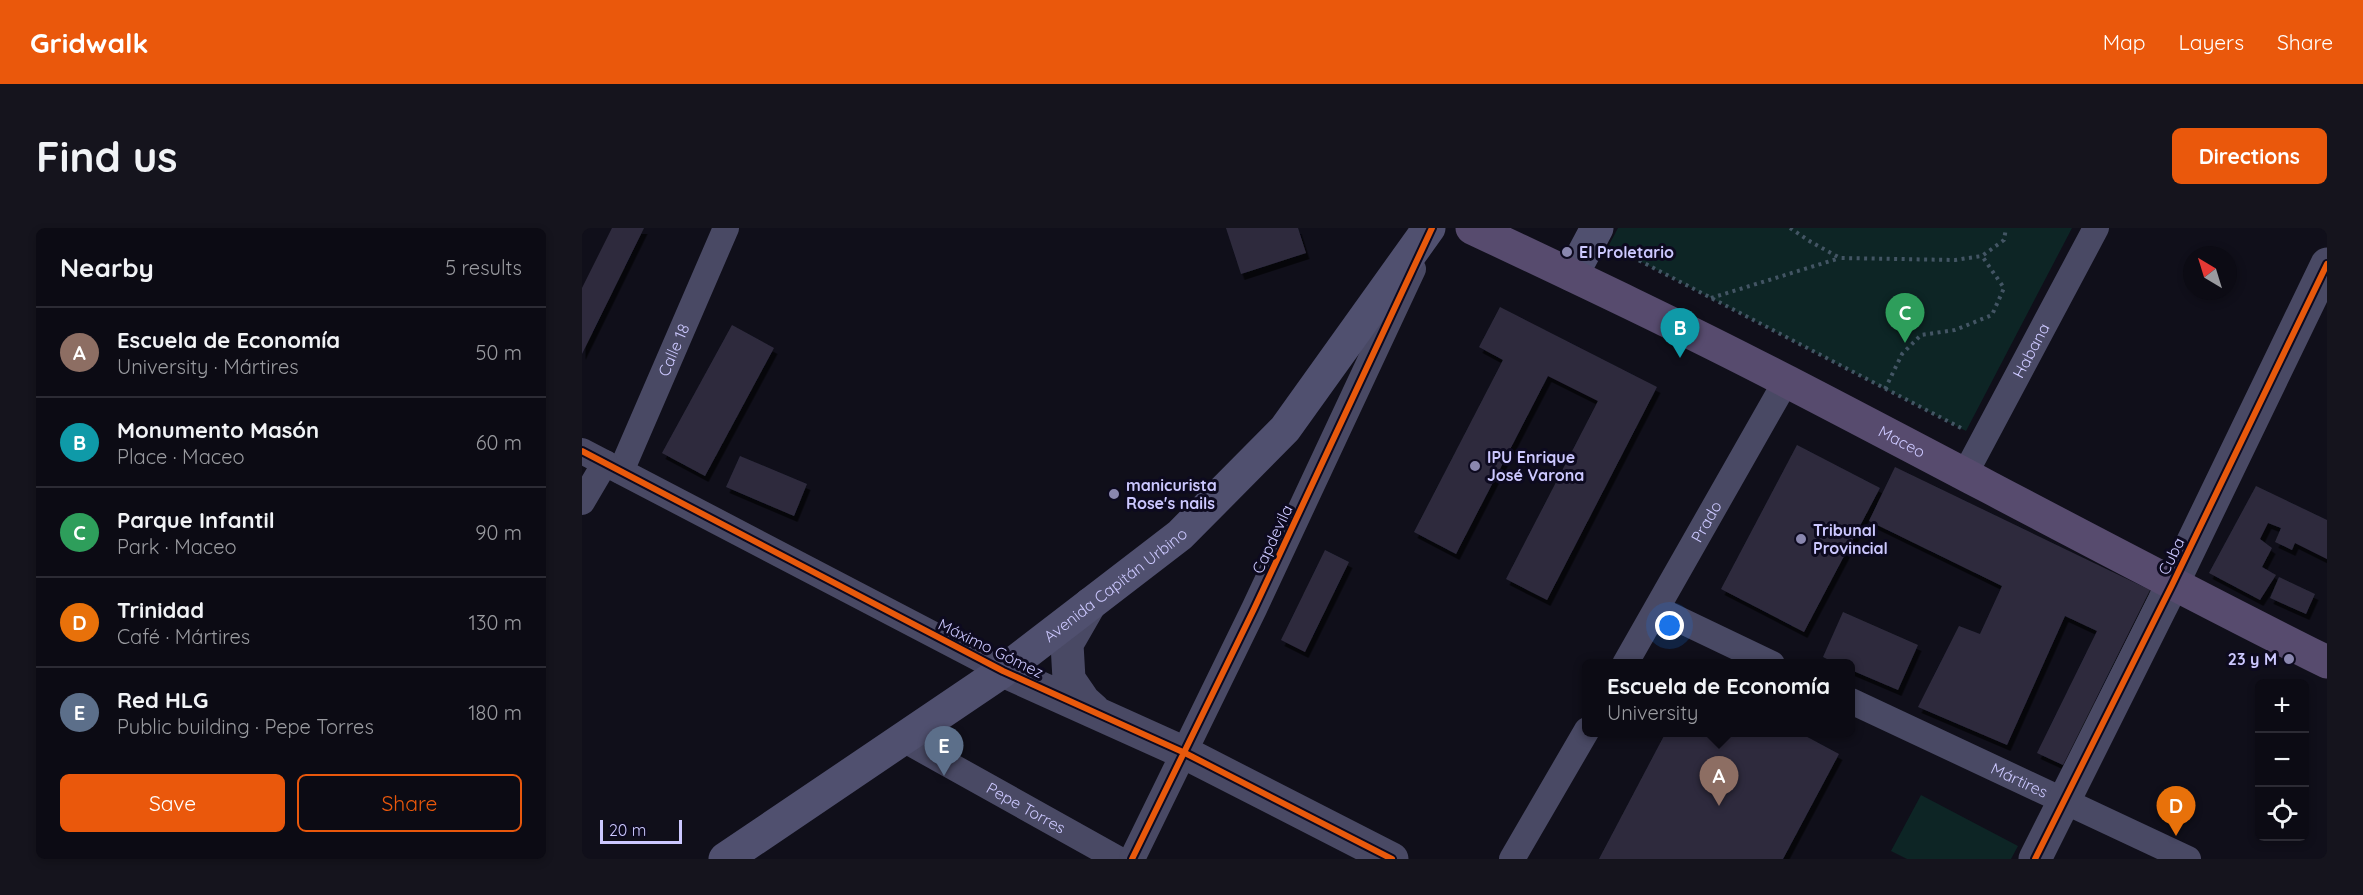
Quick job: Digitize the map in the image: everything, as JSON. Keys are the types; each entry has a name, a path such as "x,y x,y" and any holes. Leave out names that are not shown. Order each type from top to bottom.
{"main road":[{"name":"Avenida Capitán Urbino","path":"725,859 1003,671 1180,535 1285,429 1430,228"},
{"name":"Maceo","path":"1472,228 1786,381 2172,585 2327,662"},
{"path":"1572,275 1603,236"}],"street":[{"name":"Calle 18","path":"582,502 613,467 726,228"},
{"name":"Capdevila","path":"1132,859 1185,753 1430,228"},
{"name":"Habana","path":"1965,474 2096,228"},
{"name":"Cuba","path":"2035,859 2172,585 2327,264"},
{"name":"Prado","path":"1627,659 1786,381"},
{"name":"Máximo Gómez","path":"582,451 1003,671 1185,753 1392,859"},
{"path":"1090,604 1067,644 1069,679 1084,701 1097,714"},
{"path":"1657,609 1763,659"},
{"name":"Mártires","path":"1855,703 2188,859"},
{"path":"1512,859 1583,737"},
{"name":"Pepe Torres","path":"903,739 1118,859"}],"path":[{"path":"1790,228 1840,258"},
{"path":"1711,298 1840,258 1955,260 1982,256 2004,240 2006,228"},
{"path":"1603,236 1711,298 1966,431"},
{"path":"1885,389 1902,354 1921,335 1955,330 1992,315 2004,288 1982,256"}],"green space":[{"path":"1618,228 2072,228 1966,431 1609,245"},
{"path":"1921,795 2018,846 2011,859 1907,859 1891,851"}],"building":[{"path":"612,228 644,228 582,354 582,288"},
{"path":"1226,228 1298,228 1306,253 1241,274"},
{"name":"IPU Enrique José Varona","path":"1500,307 1657,387 1547,600 1506,579 1598,401 1548,376 1456,554 1414,532 1503,360 1479,347"},
{"path":"732,325 774,348 705,476 662,453"},
{"name":"Tribunal Provincial","path":"1797,445 1880,488 1804,632 1721,589"},
{"path":"740,456 807,484 794,516 726,487"},
{"path":"1895,467 2150,590 2063,765 2037,753 2097,631 2065,616 2007,745 1918,707 1959,626 1980,634 2002,586 1869,521"},
{"path":"2256,486 2327,520 2327,559 2295,543 2292,550 2275,542 2281,528 2268,523 2260,539 2272,548 2262,567 2276,575 2260,600 2209,573"},
{"path":"1325,550 1349,562 1305,652 1281,640"},
{"path":"2279,577 2315,594 2306,614 2270,598"},
{"path":"1843,612 1918,645 1898,690 1855,672 1855,659 1823,657"},
{"path":"1663,737 1807,737 1839,754 1783,859 1599,859"}],"cycle path":[{"path":"1132,859 1254,609 1432,228"},
{"path":"2035,859 2172,585 2327,264"},
{"path":"582,451 1003,671 1185,753 1392,859"}],"place":[{"name":"El Proletario","path":"1567,252"},
{"name":"Parque Infantil","path":"1905,343"},
{"name":"Monumento Masón","path":"1680,358"},
{"name":"IPU Enrique José Varona","path":"1475,466"},
{"name":"manicurista Rose's nails","path":"1114,494"},
{"name":"Tribunal Provincial","path":"1801,539"},
{"name":"23 y M","path":"2289,659"},
{"name":"Red HLG","path":"944,776"},
{"name":"Escuela de Economía","path":"1719,806"},
{"name":"Trinidad","path":"2176,836"}]}
